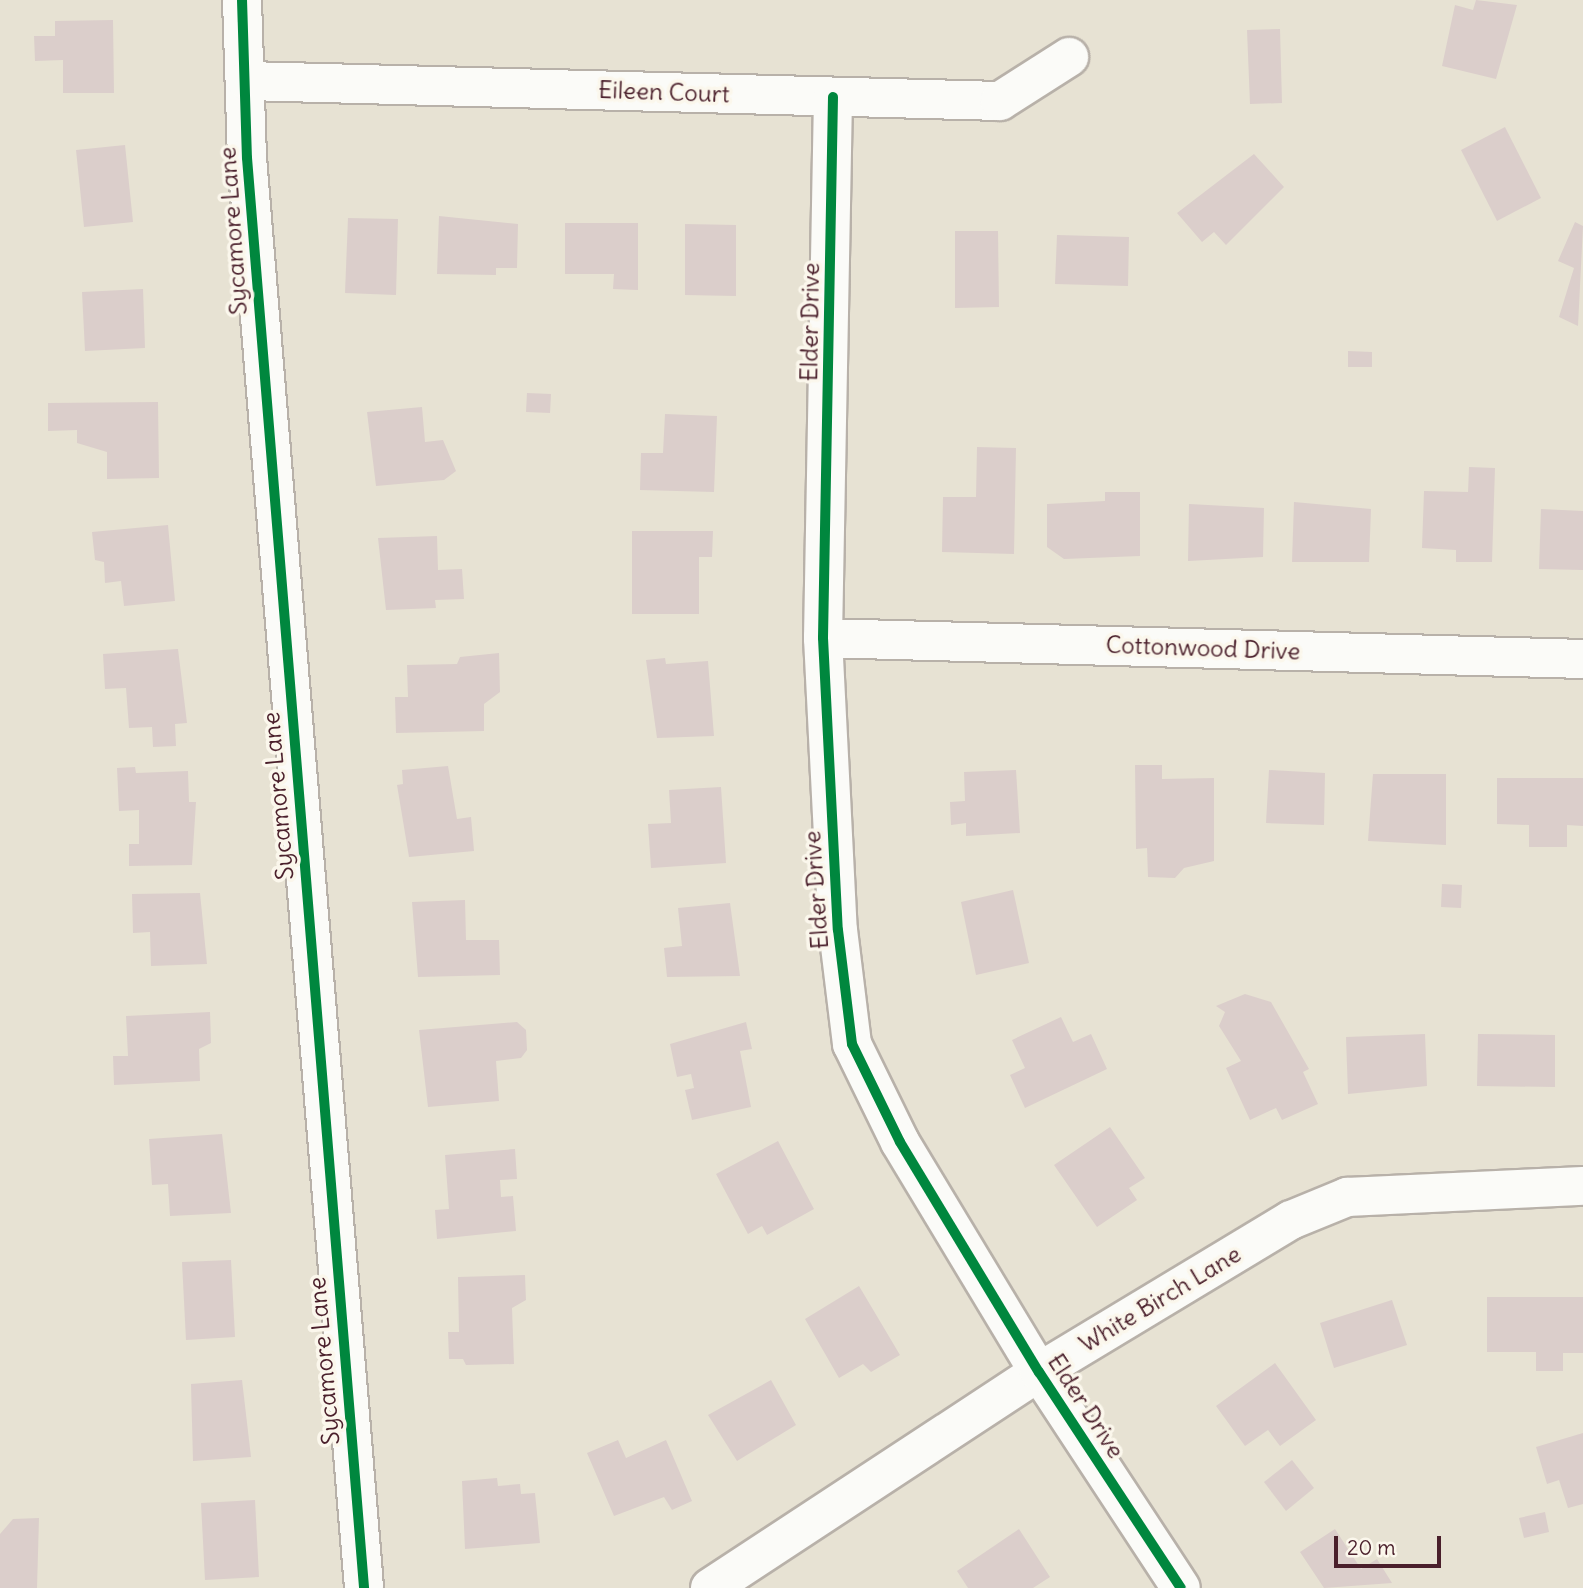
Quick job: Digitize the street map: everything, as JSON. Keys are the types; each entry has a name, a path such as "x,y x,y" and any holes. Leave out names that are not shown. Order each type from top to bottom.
{"street":[{"name":"Sycamore Lane","path":"242,0 247,81 248,172 364,1588"},
{"name":"Eileen Court","path":"247,81 1000,101 1069,57"},
{"name":"Elder Drive","path":"833,97 823,638 838,930 852,1044 900,1142 1039,1372 1181,1588"},
{"name":"Cottonwood Drive","path":"823,638 1583,659"},
{"name":"White Birch Lane","path":"710,1588 1039,1372 1291,1220 1347,1197 1583,1186"}],"building":[{"path":"1476,0 1517,5 1496,79 1442,66 1455,5 1473,10"},
{"path":"113,20 114,93 63,93 63,60 35,61 34,36 55,36 55,21"},
{"path":"1280,29 1282,103 1250,104 1247,30"},
{"path":"1505,127 1541,198 1497,221 1461,150"},
{"path":"125,145 133,222 84,227 76,150"},
{"path":"1254,154 1284,187 1226,245 1214,232 1202,242 1177,213"},
{"path":"439,216 518,224 517,268 496,268 496,275 437,274"},
{"path":"348,218 398,219 396,295 345,293"},
{"path":"1575,222 1583,226 1578,326 1559,317 1574,268 1558,261"},
{"path":"565,223 638,223 638,290 613,289 614,274 565,274"},
{"path":"685,224 736,225 736,296 685,295"},
{"path":"955,231 998,231 999,307 955,308"},
{"path":"1057,235 1129,237 1128,286 1055,284"},
{"path":"143,289 145,348 85,351 82,292"},
{"path":"1348,351 1372,352 1372,367 1348,367"},
{"path":"527,393 551,394 550,413 526,412"},
{"path":"158,402 159,478 107,479 107,452 77,443 77,430 48,431 48,403"},
{"path":"422,407 425,442 443,440 456,471 444,480 376,486 367,412"},
{"path":"665,414 717,416 714,492 640,490 641,453 663,453"},
{"path":"977,447 1016,448 1014,554 942,552 943,497 976,497"},
{"path":"1469,467 1495,468 1492,562 1456,562 1456,550 1422,548 1424,491 1468,492"},
{"path":"1105,492 1140,492 1140,556 1064,559 1047,547 1047,504 1105,501"},
{"path":"1294,502 1371,509 1369,562 1292,562"},
{"path":"1189,504 1264,508 1263,557 1188,561"},
{"path":"1541,509 1583,511 1583,570 1539,569"},
{"path":"168,525 175,601 124,606 121,581 105,583 104,562 95,560 92,532"},
{"path":"632,531 713,531 712,557 699,557 699,614 632,614"},
{"path":"437,536 438,570 462,569 464,599 435,600 436,608 386,610 378,538"},
{"path":"178,649 187,723 175,724 176,746 153,747 152,727 129,728 126,688 105,689 103,654"},
{"path":"499,653 500,692 484,704 484,731 396,733 395,697 408,697 407,665 457,664 460,657"},
{"path":"665,658 666,664 708,661 714,736 657,738 646,660"},
{"path":"1135,765 1162,765 1162,779 1214,778 1214,861 1184,868 1175,878 1148,877 1147,848 1136,849"},
{"path":"448,766 457,819 471,817 474,851 409,857 397,785 403,784 402,770"},
{"path":"135,767 136,773 188,771 189,802 196,802 192,865 129,866 129,844 139,844 139,810 119,811 117,768"},
{"path":"1016,770 1020,833 966,836 966,823 951,825 950,802 965,801 964,772"},
{"path":"1269,770 1325,773 1324,825 1266,823"},
{"path":"1373,774 1446,774 1446,845 1368,841"},
{"path":"1497,778 1583,778 1583,826 1567,825 1567,847 1529,847 1529,825 1497,824"},
{"path":"721,787 726,863 651,868 648,824 671,823 669,790"},
{"path":"1442,884 1462,885 1461,908 1441,907"},
{"path":"1013,890 1029,963 976,975 961,902"},
{"path":"200,893 207,964 151,966 150,932 133,933 132,894"},
{"path":"465,900 466,940 499,940 500,975 418,977 412,902"},
{"path":"730,903 740,976 667,977 664,948 682,946 678,908"},
{"path":"1245,994 1271,1002 1309,1069 1303,1072 1318,1104 1282,1120 1276,1108 1250,1120 1226,1068 1241,1061 1219,1026 1225,1012 1216,1006"},
{"path":"210,1012 211,1043 199,1049 200,1081 114,1085 113,1056 128,1056 126,1016"},
{"path":"1061,1017 1073,1042 1091,1034 1107,1069 1025,1108 1010,1075 1025,1068 1012,1040"},
{"path":"517,1022 526,1030 527,1050 521,1058 496,1061 499,1101 428,1107 419,1030"},
{"path":"746,1022 752,1049 740,1051 751,1107 692,1120 685,1090 694,1088 691,1074 677,1077 670,1044"},
{"path":"1425,1034 1427,1086 1348,1094 1346,1037"},
{"path":"1478,1034 1555,1035 1555,1087 1477,1086"},
{"path":"1110,1127 1145,1178 1129,1188 1137,1200 1097,1227 1054,1165"},
{"path":"222,1134 231,1213 170,1216 168,1184 152,1185 149,1139"},
{"path":"778,1141 814,1209 767,1235 762,1226 748,1234 716,1174"},
{"path":"515,1149 517,1179 500,1180 501,1197 513,1196 516,1231 437,1239 435,1210 449,1209 445,1155"},
{"path":"231,1260 235,1337 186,1340 182,1262"},
{"path":"525,1275 526,1300 512,1308 514,1364 466,1365 463,1359 449,1359 448,1332 459,1332 458,1277"},
{"path":"859,1286 900,1355 871,1372 863,1364 839,1378 805,1319"},
{"path":"1487,1297 1583,1297 1583,1353 1563,1353 1563,1371 1536,1371 1536,1352 1487,1352"},
{"path":"1392,1300 1407,1345 1334,1368 1320,1323"},
{"path":"1275,1363 1316,1420 1280,1446 1268,1430 1245,1446 1216,1406"},
{"path":"242,1380 251,1457 193,1461 191,1384"},
{"path":"771,1380 796,1425 737,1461 708,1415"},
{"path":"1583,1433 1583,1504 1568,1508 1559,1480 1547,1484 1536,1447"},
{"path":"618,1440 626,1458 666,1440 692,1501 672,1510 664,1497 614,1516 587,1453"},
{"path":"1292,1460 1314,1488 1286,1511 1264,1482"},
{"path":"497,1478 498,1486 520,1484 521,1494 535,1493 540,1543 465,1549 462,1481"},
{"path":"255,1500 259,1577 205,1580 201,1503"},
{"path":"1545,1512 1549,1532 1524,1538 1519,1518"},
{"path":"39,1518 37,1588 0,1588 0,1534 13,1519"},
{"path":"1019,1529 1050,1577 1033,1588 968,1588 957,1571"},
{"path":"1335,1529 1361,1569 1377,1559 1392,1583 1324,1588 1300,1552"}],"cycle path":[{"path":"242,0 247,158 364,1588"},
{"path":"833,97 823,638 838,930 852,1044 900,1142 1039,1372 1181,1588"}]}
